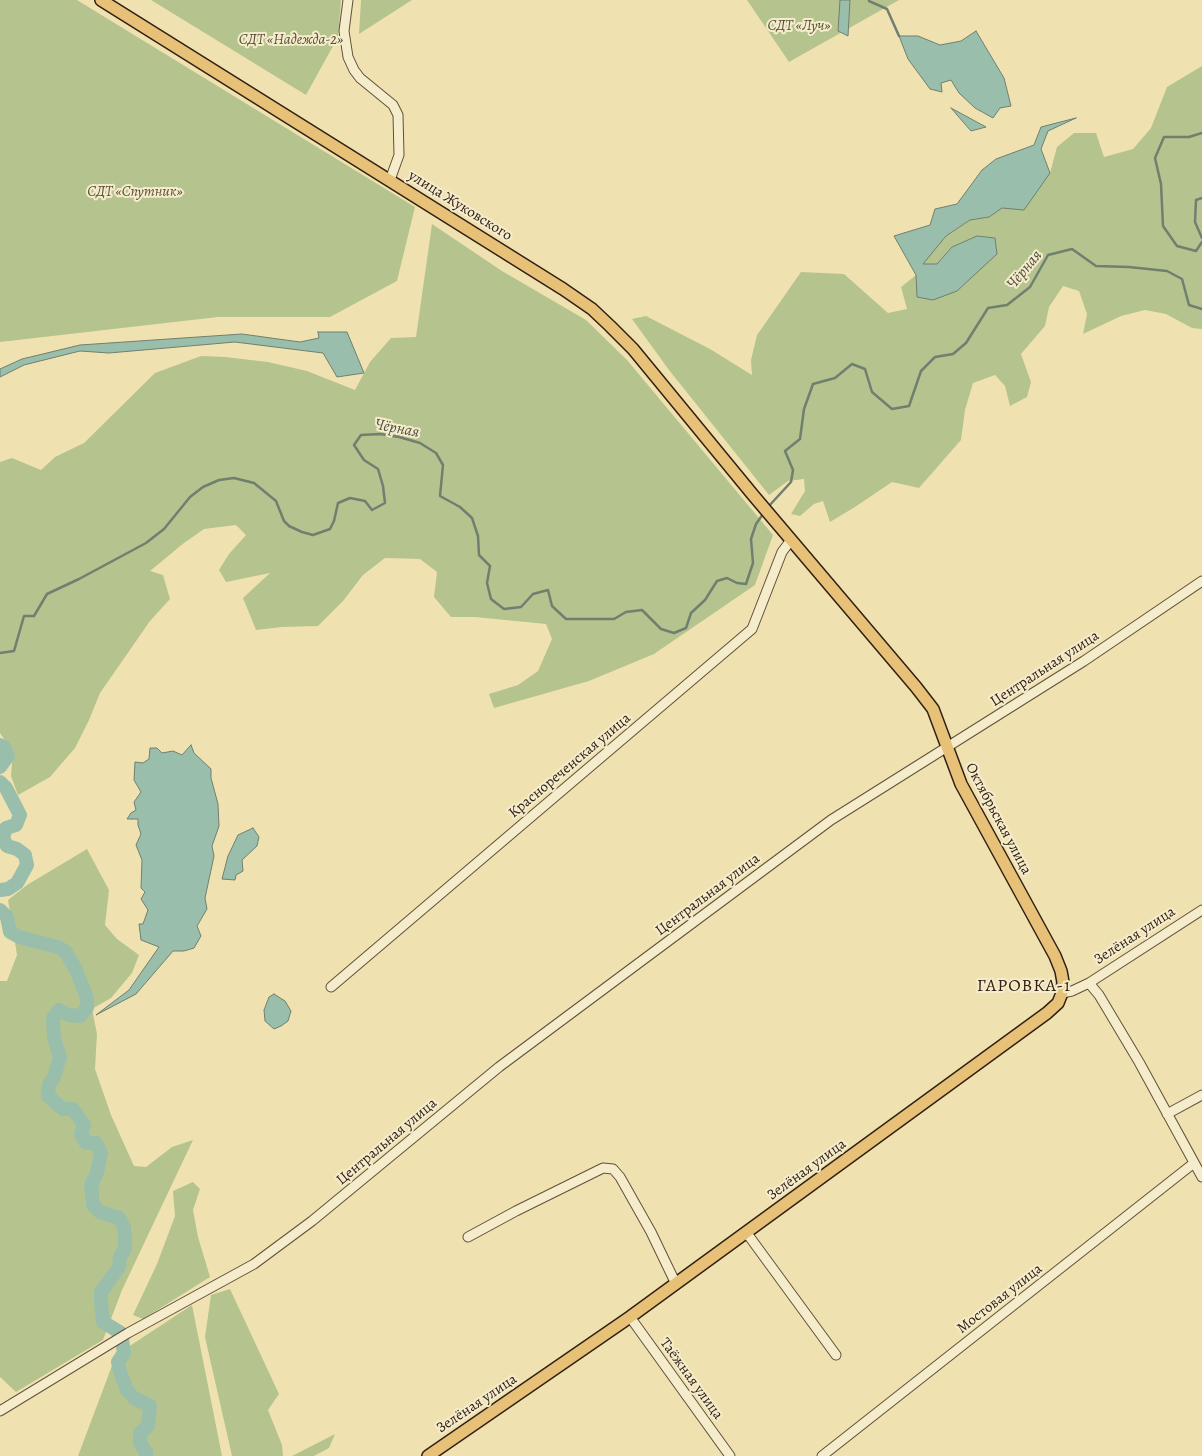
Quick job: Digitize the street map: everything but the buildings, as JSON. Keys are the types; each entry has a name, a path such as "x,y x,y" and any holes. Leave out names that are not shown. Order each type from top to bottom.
{"main road":[{"name":"улица Жуковского","path":"101,0 390,180 592,309 633,349 780,527"},
{"name":"Октябрьская улица","path":"780,527 934,709 953,766 1055,956 1061,971 1062,992"},
{"name":"Зелёная улица","path":"428,1456 630,1317 1047,1013 1058,1002 1062,992"}],"street":[{"path":"348,0 344,31 348,57 360,78 393,105 398,115 399,156 390,180"},
{"name":"Краснореченская улица","path":"331,987 752,629 782,552 791,540"},
{"name":"Центральная улица","path":"0,1411 114,1341 254,1264 312,1221 499,1067 831,820 1084,661 1202,581"},
{"name":"Зелёная улица","path":"1062,992 1072,991 1089,983 1202,910"},
{"path":"1089,983 1116,1022 1202,1177"},
{"path":"1167,1114 1202,1095"},
{"name":"Мостовая улица","path":"822,1456 1194,1163"},
{"path":"468,1237 603,1168 613,1169 651,1232 676,1284"},
{"path":"746,1232 836,1354"},
{"name":"Таёжная улица","path":"630,1317 730,1456"}],"green space":[{"name":"СДТ «Спутник»","path":"0,0 77,0 415,207 397,281 330,317 218,317 0,342"},
{"name":"СДТ «Надежда-2»","path":"151,0 341,0 338,37 306,95"},
{"path":"361,0 412,0 359,34"},
{"name":"СДТ «Луч»","path":"747,0 899,0 789,62"},
{"path":"1202,66 1202,329 1192,328 1166,314 1145,310 1121,316 1083,334 1087,314 1079,291 1063,286 1049,307 1045,326 1021,354 1031,382 1027,397 1010,406 1005,386 995,375 973,383 965,410 961,440 919,488 892,482 830,522 823,501 814,504 800,516 791,514 805,491 804,479 788,481 769,495 669,370 632,319 646,316 710,349 752,375 751,360 757,335 801,272 844,274 888,313 907,309 901,287 916,275 995,238 977,236 952,247 937,264 922,264 946,236 970,220 989,217 1050,173 1057,147 1074,133 1096,133 1104,157 1133,149 1151,128 1167,87"},
{"path":"432,224 502,271 586,320 627,360 773,535 755,585 654,654 589,681 494,708 489,694 518,685 538,671 552,639 546,624 475,617 451,617 434,597 437,572 420,559 385,558 363,575 343,601 318,626 256,630 243,598 270,573 226,582 219,570 229,554 246,535 236,525 204,529 150,571 163,575 170,599 150,621 100,693 75,748 50,777 18,795 11,776 13,752 0,733 0,462 12,458 41,470 55,457 84,443 155,373 201,356 268,362 307,371 355,390 370,362 391,338 416,337"},
{"path":"87,849 109,890 105,925 117,939 139,955 132,973 111,998 92,1009 97,1034 95,1069 111,1115 134,1166 146,1167 172,1147 193,1140 122,1290 103,1340 16,1392 0,1377 0,981 7,981 17,955 8,900 27,885"},
{"path":"193,1182 200,1189 193,1210 198,1237 210,1277 143,1319 133,1315 157,1264 175,1216 173,1191"},
{"path":"230,1289 279,1394 268,1410 282,1445 283,1456 232,1456 205,1337 211,1295"},
{"path":"192,1305 222,1456 78,1456 116,1355"},
{"path":"335,1434 329,1448 314,1456 292,1456"}],"shaded area":[{"path":"840,0 850,0 848,36 838,31"},
{"path":"976,31 1004,78 1011,106 1000,108 993,118 975,108 959,93 951,80 941,83 942,92 930,89 908,59 899,36 918,36 940,45 961,41"},
{"path":"951,108 986,127 971,131"},
{"path":"1076,118 1048,131 1041,149 1050,173 1024,210 1002,208 989,217 970,220 946,236 923,264 937,264 952,247 977,236 995,238 997,254 957,291 933,300 917,297 916,275 894,236 930,225 935,209 957,204 982,170 996,159 1034,145 1041,127"},
{"path":"318,332 347,332 364,373 337,377 323,353 235,342 109,353 80,351 24,365 0,377 0,369 22,359 80,345 242,334 300,342 319,338"},
{"path":"191,745 194,753 211,769 211,778 218,804 219,826 212,846 214,856 205,898 207,909 197,926 201,936 194,948 184,951 173,951 136,994 96,1015 129,990 159,947 141,940 139,924 143,924 148,910 141,899 145,892 141,888 142,860 136,845 141,834 138,819 127,819 136,810 134,802 141,792 134,780 135,762 143,763 149,759 150,748 157,748 162,753 173,751 182,755"},
{"path":"253,828 259,837 257,846 242,860 243,871 236,875 235,880 222,879 228,856 238,835"},
{"path":"274,994 285,1001 291,1011 288,1021 274,1029 265,1021 264,1010 269,997"}],"waterway":[{"path":"869,1 887,9 899,36"},
{"name":"Чёрная","path":"1202,133 1189,137 1164,137 1155,158 1161,184 1163,226 1177,246 1196,251 1202,242"},
{"name":"Чёрная","path":"1202,198 1196,200 1195,222 1202,238"},
{"name":"Чёрная","path":"768,507 791,482 793,470 785,451 800,439 804,409 813,384 835,378 852,364 865,369 872,392 892,409 909,406 921,371 935,357 953,354 966,343 988,308 1007,305 1030,287 1048,255 1072,249 1096,266 1167,271 1182,279 1189,305 1202,309"},
{"name":"Чёрная","path":"0,653 14,651 24,616 34,616 47,594 146,543 164,529 190,497 203,487 219,480 234,478 254,483 276,501 284,521 289,526 313,535 330,529 338,503 350,498 365,501 372,510 385,503 378,469 364,460 354,445 361,435 380,434 399,437 420,443 436,453 443,465 440,496 460,507 472,518 478,536 479,555 490,566 487,583 491,599 504,609 521,607 533,594 548,590 552,606 566,619 614,619 626,612 642,610 661,629 674,633 686,628 691,613 705,600 717,581 727,578 737,583 746,584 753,563 751,539 756,524 763,514"},
{"path":"0,745 4,747 8,756 0,767"},
{"path":"0,782 6,788 20,815 16,825 6,828 3,838 7,846 17,849 25,855 27,865 17,883 8,889 0,890"},
{"path":"0,910 7,917 10,932 19,937 58,947 66,952 76,970 87,998 87,1008 80,1016 69,1015 59,1010 53,1018 54,1038 60,1057 54,1077 49,1085 48,1096 63,1109 73,1109 84,1125 81,1134 86,1143 96,1143 101,1153 97,1173 91,1185 93,1205 100,1212 119,1218 124,1227 125,1248 120,1257 119,1267 101,1292 101,1302 103,1322 121,1333 124,1353 118,1362 127,1390 134,1398 150,1406 148,1426 140,1433 140,1443 146,1452 146,1456"}],"district":[{"name":"ГАРОВКА-1","path":"1024,987"}]}
